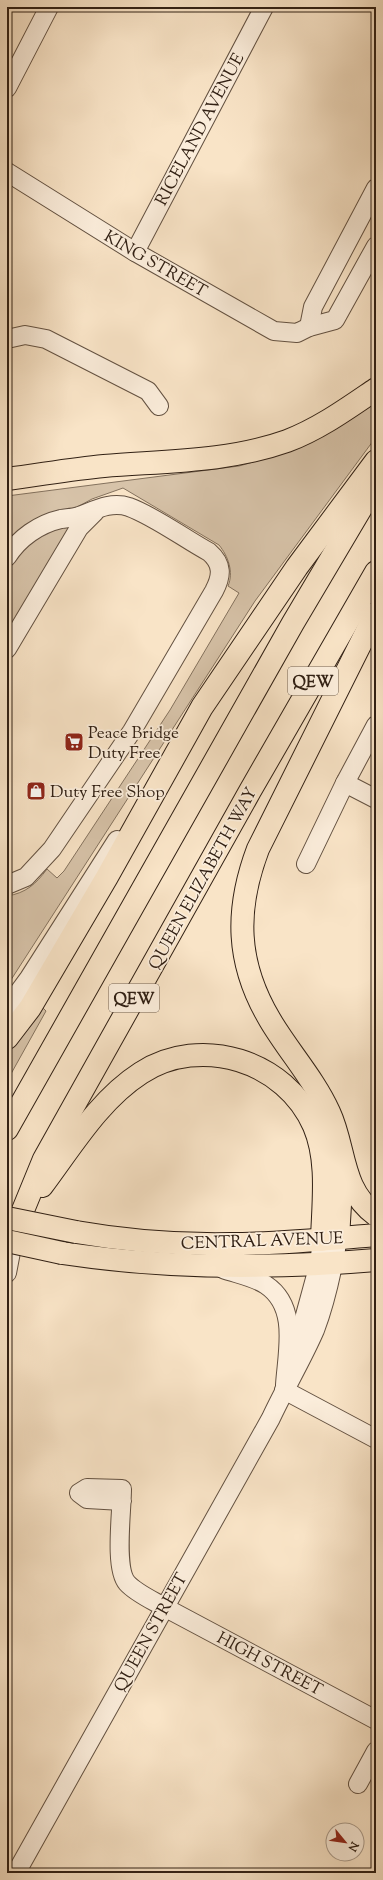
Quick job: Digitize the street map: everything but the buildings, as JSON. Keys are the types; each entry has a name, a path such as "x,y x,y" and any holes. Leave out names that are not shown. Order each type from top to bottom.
{"main road":[{"path":"7,479 102,466 189,461 256,450 287,440 327,422 376,389"},
{"path":"7,1038 30,1008 202,707 296,567 376,461"},
{"name":"QEW","path":"7,1128 341,539 376,483"},
{"name":"QUEEN ELIZABETH WAY","path":"11,1226 44,1159 250,791 376,572"},
{"path":"376,614 258,849 249,874 241,921 242,943 251,981 270,1020 322,1096 332,1117 345,1166 354,1190 361,1202 376,1214"},
{"path":"11,1226 96,1114 125,1084 157,1064 173,1058 202,1055 225,1056 242,1060 275,1077 297,1099 314,1127 322,1160 330,1239"},
{"path":"330,1239 341,1188 338,1138"},
{"name":"CENTRAL AVENUE","path":"11,1226 76,1232 145,1241 188,1244 232,1244 376,1236"},
{"name":"CENTRAL AVENUE","path":"11,1226 62,1253 140,1263 217,1267 326,1264 376,1260"}],"street":[{"path":"7,88 49,7"},
{"name":"RICELAND AVENUE","path":"134,252 264,7"},
{"name":"KING STREET","path":"7,172 134,252 274,331 297,334 309,327 335,320 376,246"},
{"path":"309,327 313,307 376,188"},
{"path":"7,339 25,335 46,339 148,391 159,406"},
{"path":"7,649 79,528 89,516 106,506"},
{"path":"7,557 17,544 43,525 61,519 76,517 106,506 128,507 209,552 218,561 221,573 220,579 132,731 52,849 26,877 7,885"},
{"path":"7,1008 29,978 202,707"},
{"path":"306,864 345,783 376,725"},
{"path":"345,783 376,799"},
{"path":"7,1273 11,1226"},
{"name":"QUEEN STREET","path":"16,1873 164,1606 271,1418 284,1390 326,1264 330,1239"},
{"path":"217,1267 267,1285 278,1296 285,1307 289,1324 284,1390 376,1439"},
{"name":"HIGH STREET","path":"122,1495 120,1562 122,1575 131,1587 376,1720"},
{"path":"358,1784 376,1751"}],"shaded area":[{"path":"376,402 376,437 255,601 7,986 7,896 20,893 30,887 47,869 57,878 64,871 170,710 239,593 228,586 230,581 229,564 219,545 123,488 92,499 7,545 7,496 239,466 294,448 327,432"},
{"path":"68,527 7,632 7,568 14,556 50,528"},
{"path":"42,1007 46,1011 7,1081 7,1055"}],"place":[{"name":"Peace Bridge Duty Free","path":"74,742"},
{"name":"Duty Free Shop","path":"36,791"}]}
